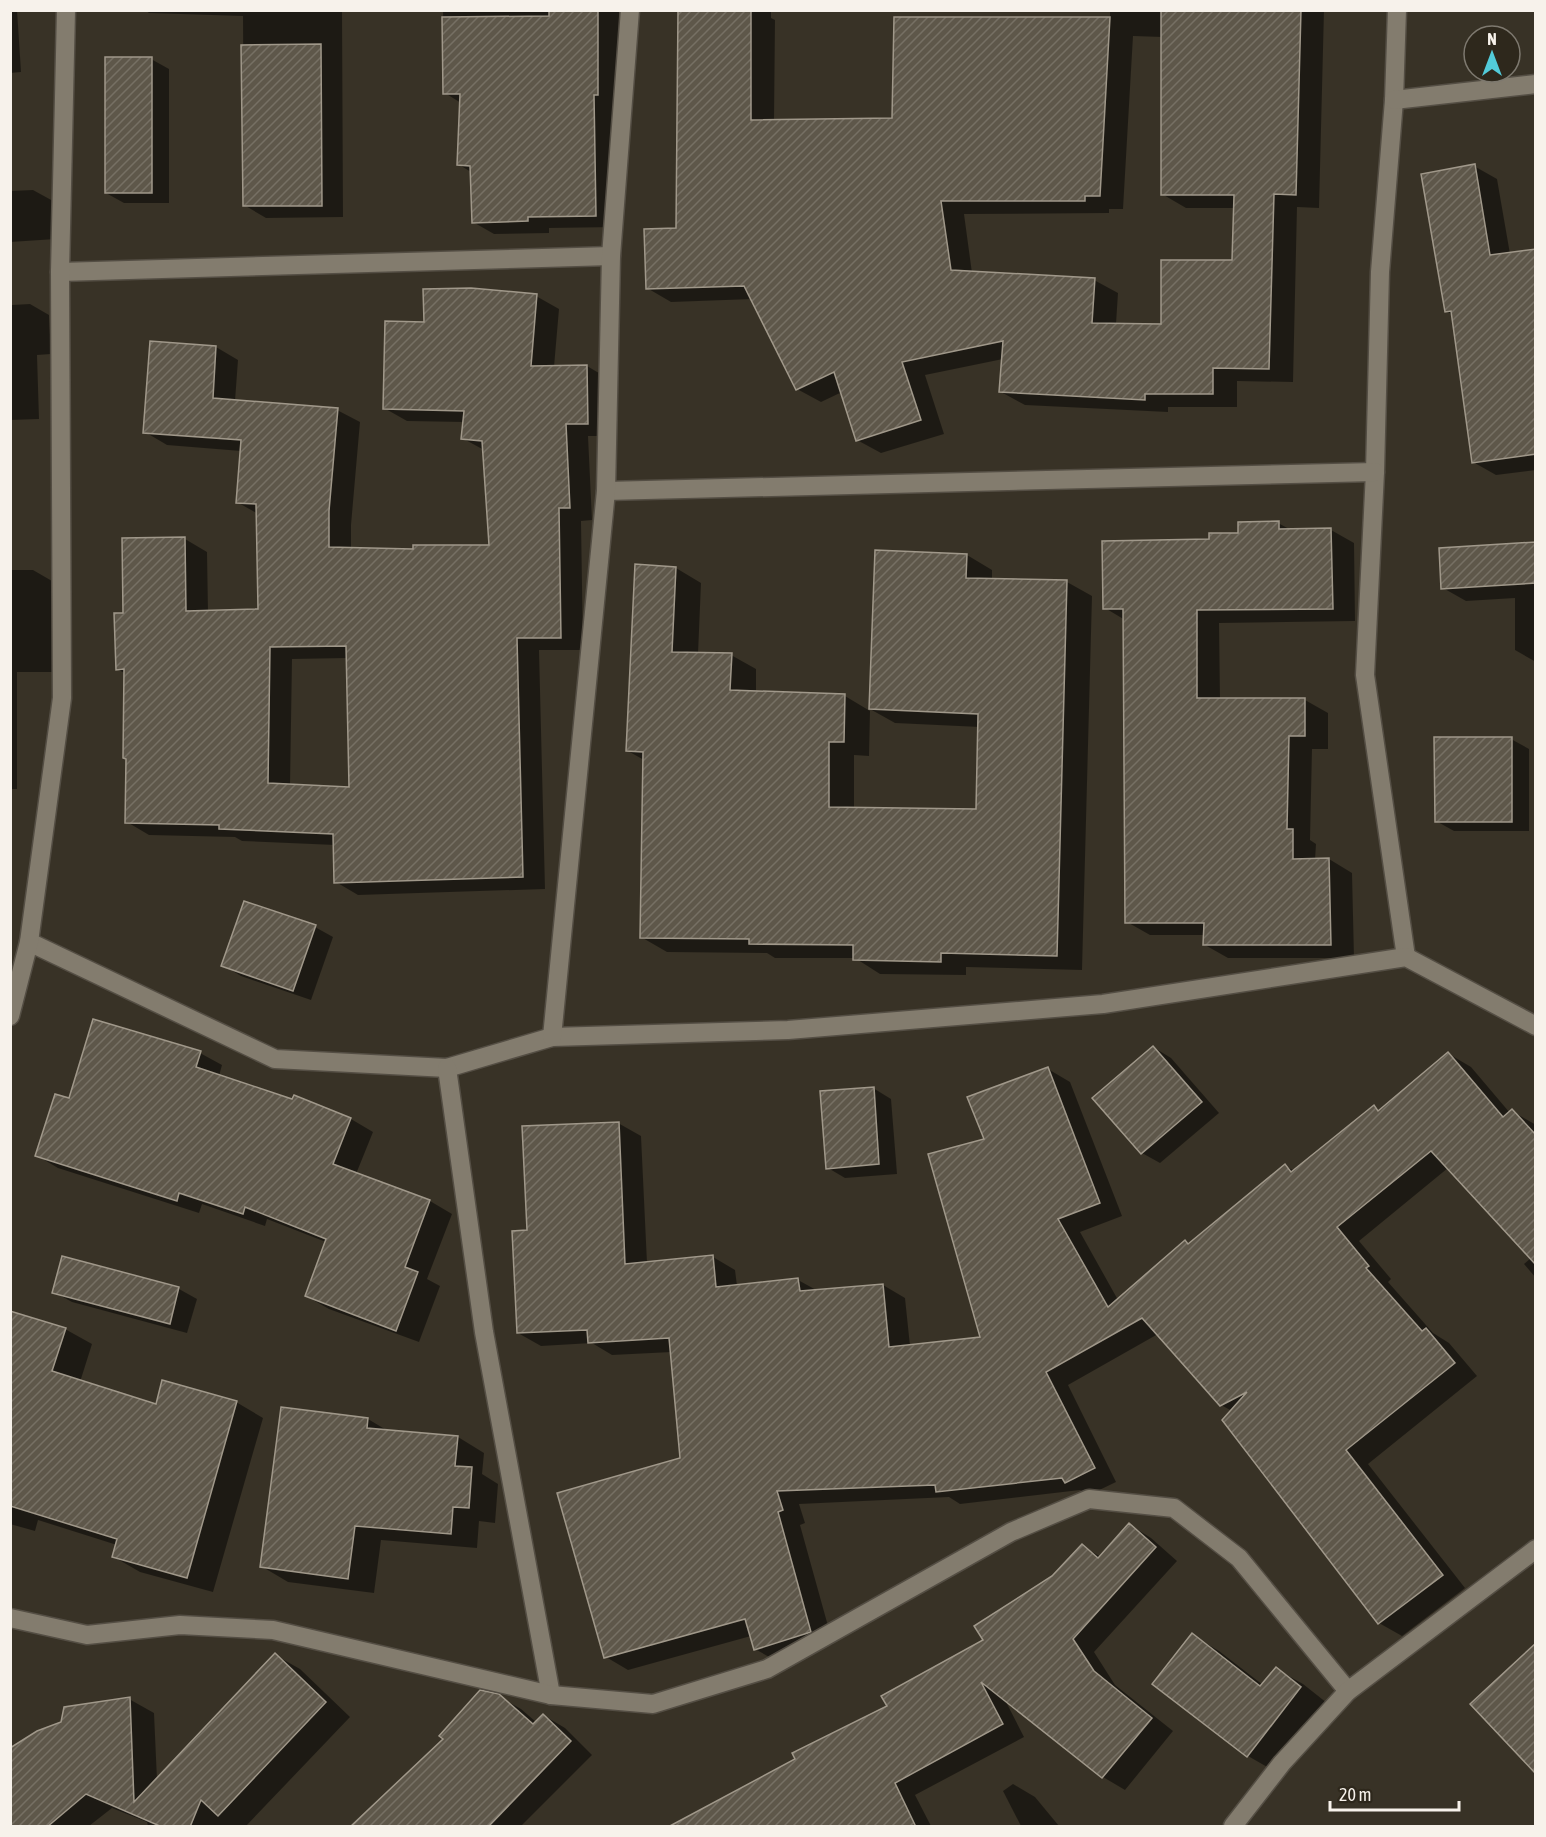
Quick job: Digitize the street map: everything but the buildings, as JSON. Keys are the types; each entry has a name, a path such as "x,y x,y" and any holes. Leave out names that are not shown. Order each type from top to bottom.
{"street":[{"path":"10,1016 29,942 62,698 60,272 66,10"},
{"path":"552,1037 606,490 611,256 630,10"},
{"path":"1397,10 1394,100 1380,272 1375,472 1365,675 1406,957"},
{"path":"1394,100 1536,84"},
{"path":"60,272 611,256"},
{"path":"606,490 1375,472"},
{"path":"29,942 275,1059 447,1068 552,1037 788,1030 1103,1004 1406,957 1536,1026"},
{"path":"447,1068 484,1332 551,1695"},
{"path":"10,1618 87,1635 180,1625 273,1630 551,1695 653,1704 767,1669 1011,1532 1089,1499 1174,1508 1239,1558 1348,1691"},
{"path":"1233,1827 1281,1763 1348,1691 1536,1548"}]}
